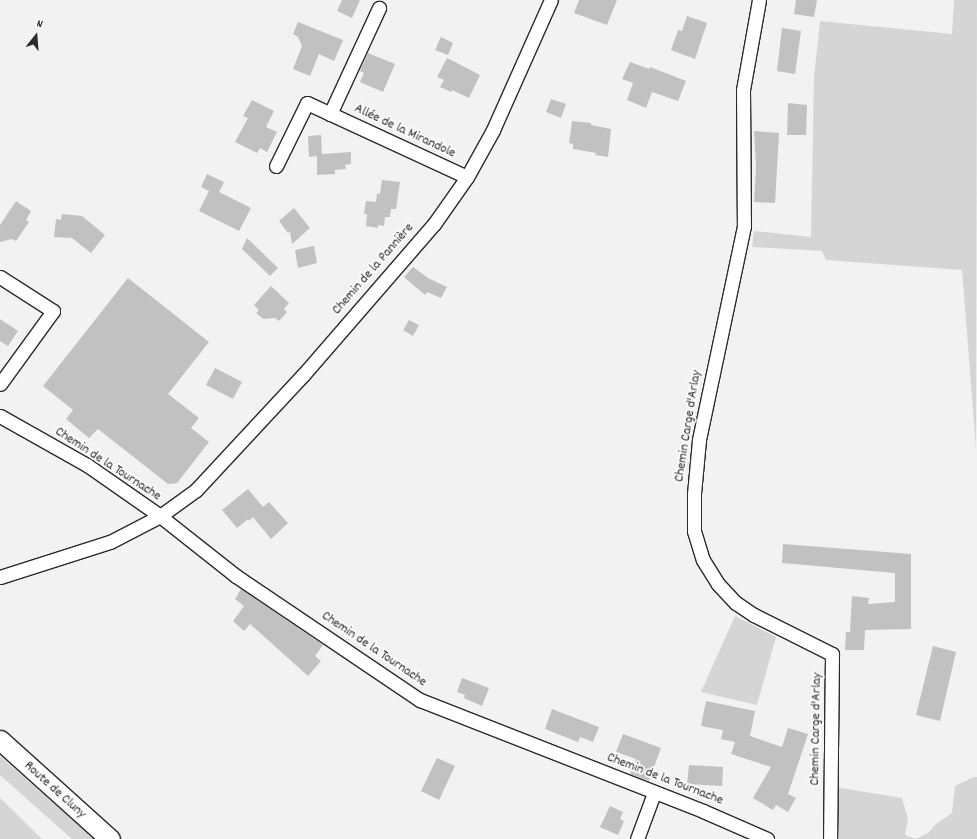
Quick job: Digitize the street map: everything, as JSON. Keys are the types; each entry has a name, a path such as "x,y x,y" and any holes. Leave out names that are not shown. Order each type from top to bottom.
{"main road":[{"name":"Route de Cluny","path":"0,740 110,839"}],"street":[{"name":"Chemin de la Pannière","path":"0,577 110,542 160,516 196,490 303,375 434,224 467,177 493,130 551,0"},
{"name":"Chemin Carge d'Arlay","path":"759,0 743,90 744,226 699,440 694,494 694,531 703,560 718,584 736,603 754,615 832,654 830,839"},
{"name":"Allée de la Mirandole","path":"330,114 379,8"},
{"name":"Allée de la Mirandole","path":"276,166 307,103 467,177"},
{"path":"0,277 53,311 0,384"},
{"name":"Chemin de la Tournache","path":"0,416 87,465 160,516 236,576 420,700 654,793 703,810 767,839"},
{"path":"637,839 654,793"}],"shaded area":[{"path":"954,0 977,0 976,448 962,270 826,260 822,251 752,247 754,231 811,237 814,77 820,21 952,34"},
{"path":"735,616 776,637 757,705 701,692"},
{"path":"0,756 94,839 72,839 0,775"},
{"path":"977,777 977,839 916,839 928,833 936,824 952,813 955,786"},
{"path":"835,787 902,798 908,819 905,835 916,839 839,839"},
{"path":"0,798 42,839 0,839"}],"building":[{"path":"342,0 360,0 352,18 337,11"},
{"path":"579,0 617,0 607,25 574,13"},
{"path":"796,0 817,0 814,17 794,14"},
{"path":"687,16 707,23 695,59 671,50 678,30 682,31"},
{"path":"298,22 343,40 334,61 319,54 310,76 293,69 302,46 298,37 293,34"},
{"path":"782,28 801,31 795,74 777,71"},
{"path":"441,37 453,43 448,55 435,50"},
{"path":"368,53 395,64 383,92 360,82 364,73 360,71"},
{"path":"447,58 480,75 469,98 452,90 451,92 440,87 444,80 437,77"},
{"path":"630,62 649,69 650,67 686,81 678,101 652,92 646,108 627,100 633,83 622,79"},
{"path":"551,99 566,104 561,118 546,112"},
{"path":"252,100 274,111 266,127 277,132 267,152 260,148 257,153 235,142 248,118 243,116"},
{"path":"788,103 807,105 806,135 787,135"},
{"path":"572,121 591,123 591,125 611,129 608,157 595,155 596,153 573,149 573,144 569,143"},
{"path":"754,131 779,133 775,203 754,202 756,168"},
{"path":"321,135 322,154 351,152 351,164 345,165 346,169 335,170 335,174 317,175 317,156 309,157 308,136"},
{"path":"207,174 224,182 219,192 251,208 239,231 199,211 209,191 201,187"},
{"path":"382,180 400,182 396,209 391,209 390,217 385,217 384,226 378,225 378,228 366,226 367,214 364,214 366,201 376,202 377,193 380,194"},
{"path":"16,201 31,211 26,220 29,222 16,241 12,239 0,242 0,225"},
{"path":"294,208 310,228 292,244 290,231 288,233 279,221"},
{"path":"62,214 82,216 105,235 91,253 72,238 54,237 56,219 61,220"},
{"path":"247,238 278,268 270,276 242,249"},
{"path":"314,246 317,263 298,268 295,250"},
{"path":"413,267 428,278 447,287 441,298 427,292 425,295 404,277"},
{"path":"128,278 209,342 168,394 199,418 191,428 209,442 177,483 168,484 98,429 89,438 66,419 73,410 43,386"},
{"path":"271,286 289,303 284,309 287,312 279,321 275,318 263,319 256,313 259,310 254,305"},
{"path":"0,319 18,331 8,346 0,341"},
{"path":"409,320 419,325 413,336 403,330"},
{"path":"215,368 242,382 233,399 206,385"},
{"path":"248,489 263,507 269,502 288,523 271,539 253,517 237,528 222,510"},
{"path":"783,544 911,554 911,629 865,630 864,650 845,650 846,632 850,632 852,596 869,598 868,604 895,602 895,573 782,563"},
{"path":"241,589 323,645 315,656 321,661 308,676 250,624 244,631 233,621 244,606 235,599"},
{"path":"933,646 956,652 940,721 916,715"},
{"path":"462,678 489,688 482,706 464,698 465,695 457,692"},
{"path":"706,701 755,711 750,736 782,747 788,728 808,734 788,794 796,798 788,812 776,805 773,810 753,798 771,767 731,754 735,742 721,739 723,730 701,726"},
{"path":"552,709 599,727 593,742 580,737 578,742 545,729"},
{"path":"623,734 661,748 649,781 630,774 636,759 616,752"},
{"path":"437,758 455,766 439,800 421,791"},
{"path":"689,765 723,767 722,786 687,784"},
{"path":"610,806 623,812 620,819 624,821 618,835 600,827"}]}
